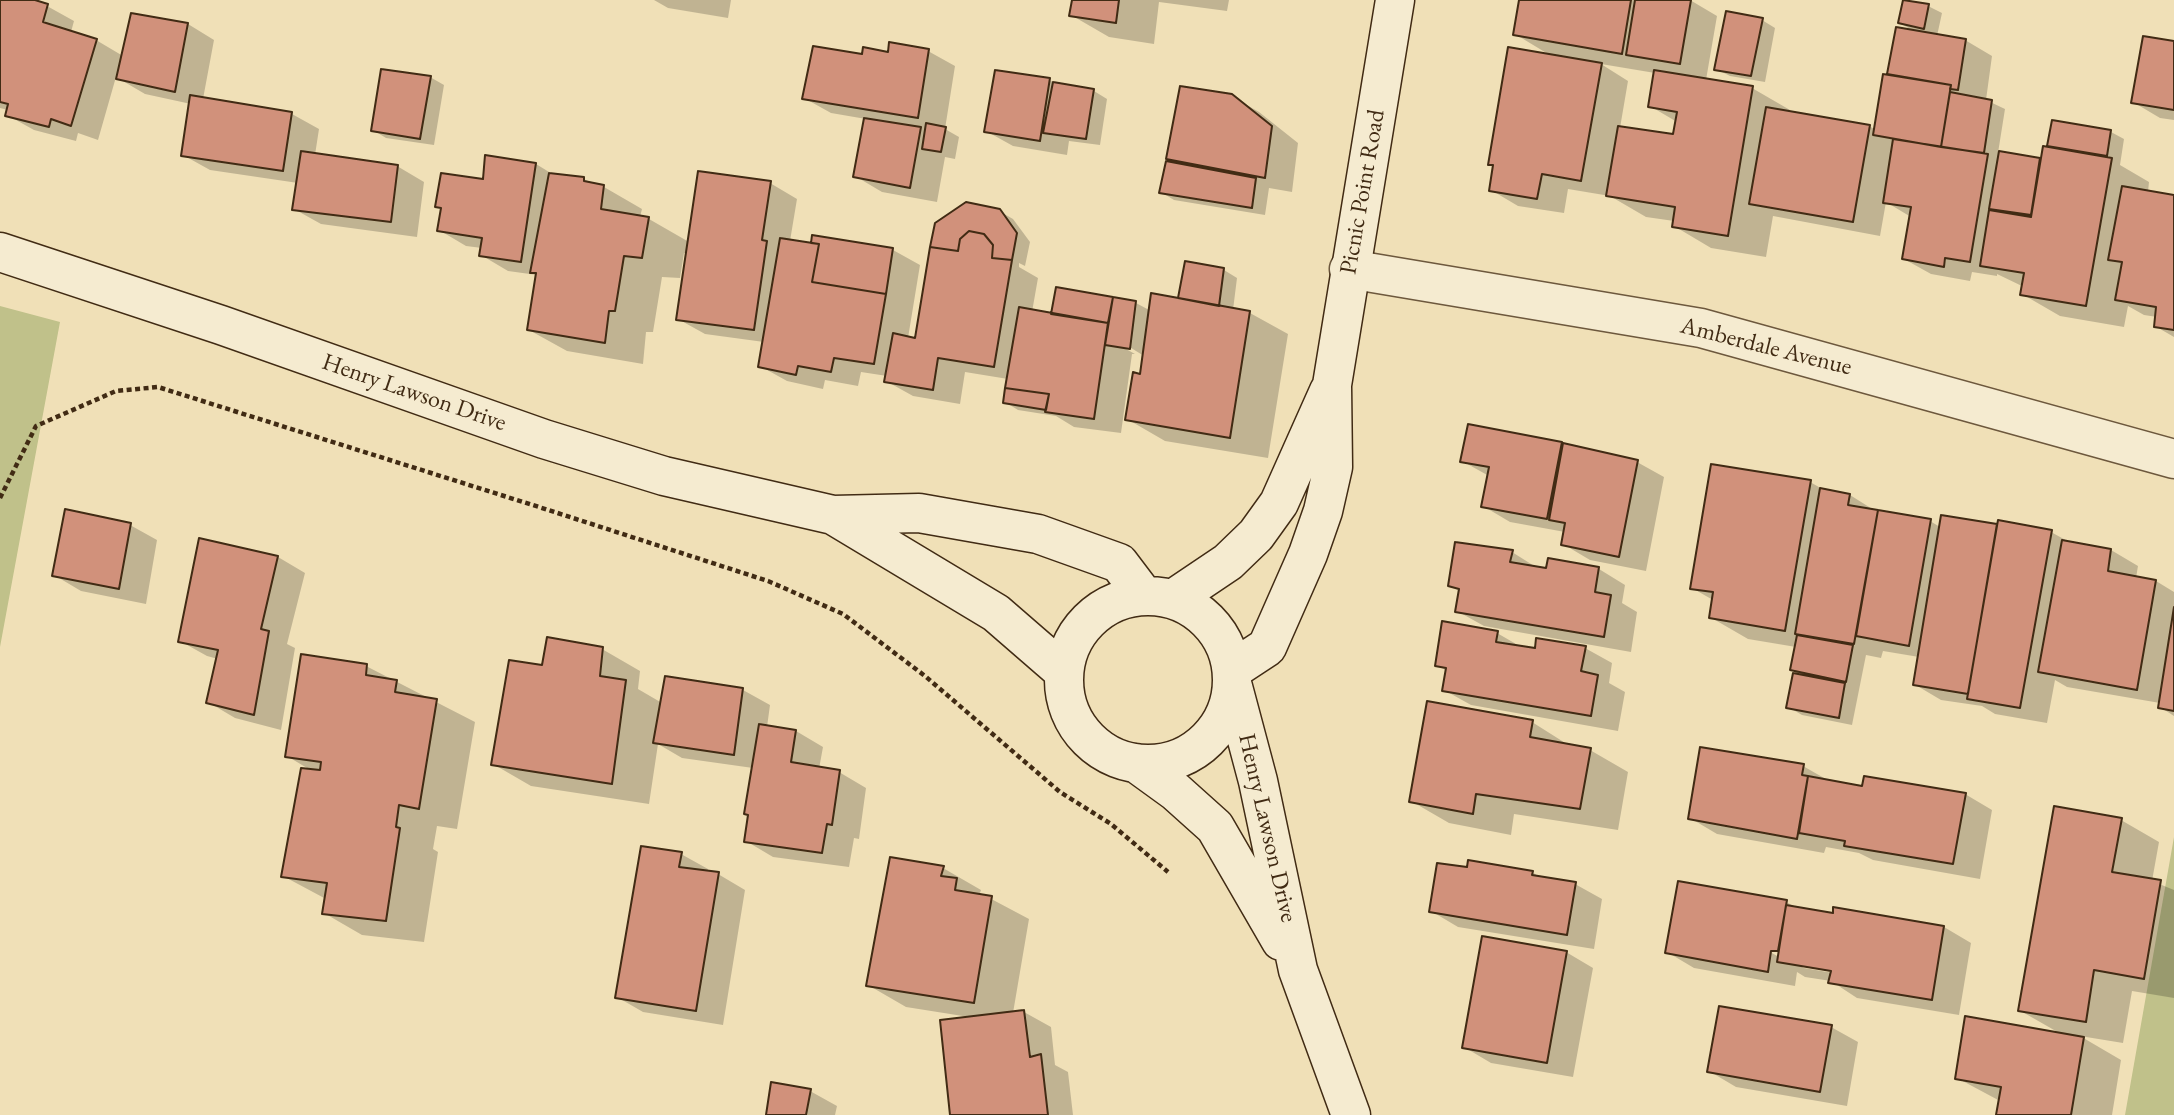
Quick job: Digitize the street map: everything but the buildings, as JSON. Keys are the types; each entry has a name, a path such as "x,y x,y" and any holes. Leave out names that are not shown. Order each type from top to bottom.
{"main road":[{"name":"Picnic Point Road","path":"1233,679 1266,647 1308,554 1333,467 1332,384 1395,0"},
{"name":"Henry Lawson Drive","path":"0,252 580,450 664,476 833,515 919,513 1038,534 1119,563 1159,597"},
{"name":"Amberdale Avenue","path":"1349,269 1701,328 2174,459"},
{"name":"Picnic Point Road","path":"1159,597 1228,562 1256,535 1279,503 1332,384"},
{"name":"Henry Lawson Drive","path":"833,515 996,612 1064,672"},
{"path":"1159,597 1208,620 1229,653 1233,679 1227,714 1211,737 1190,754 1164,763 1136,763 1105,754 1082,732 1067,704 1064,672 1072,644 1090,620 1115,603 1159,597"},
{"name":"Henry Lawson Drive","path":"1233,679 1258,781 1298,970 1351,1115"},
{"name":"Henry Lawson Drive","path":"1136,763 1176,792 1215,827 1298,970"}],"path":[{"path":"0,498 36,426 116,391 158,387 539,507 768,582 843,614 925,676 1060,792 1111,824 1167,873"}],"green space":[{"path":"0,306 60,322 0,647"},
{"path":"2174,837 2174,1115 2125,1115"}]}
